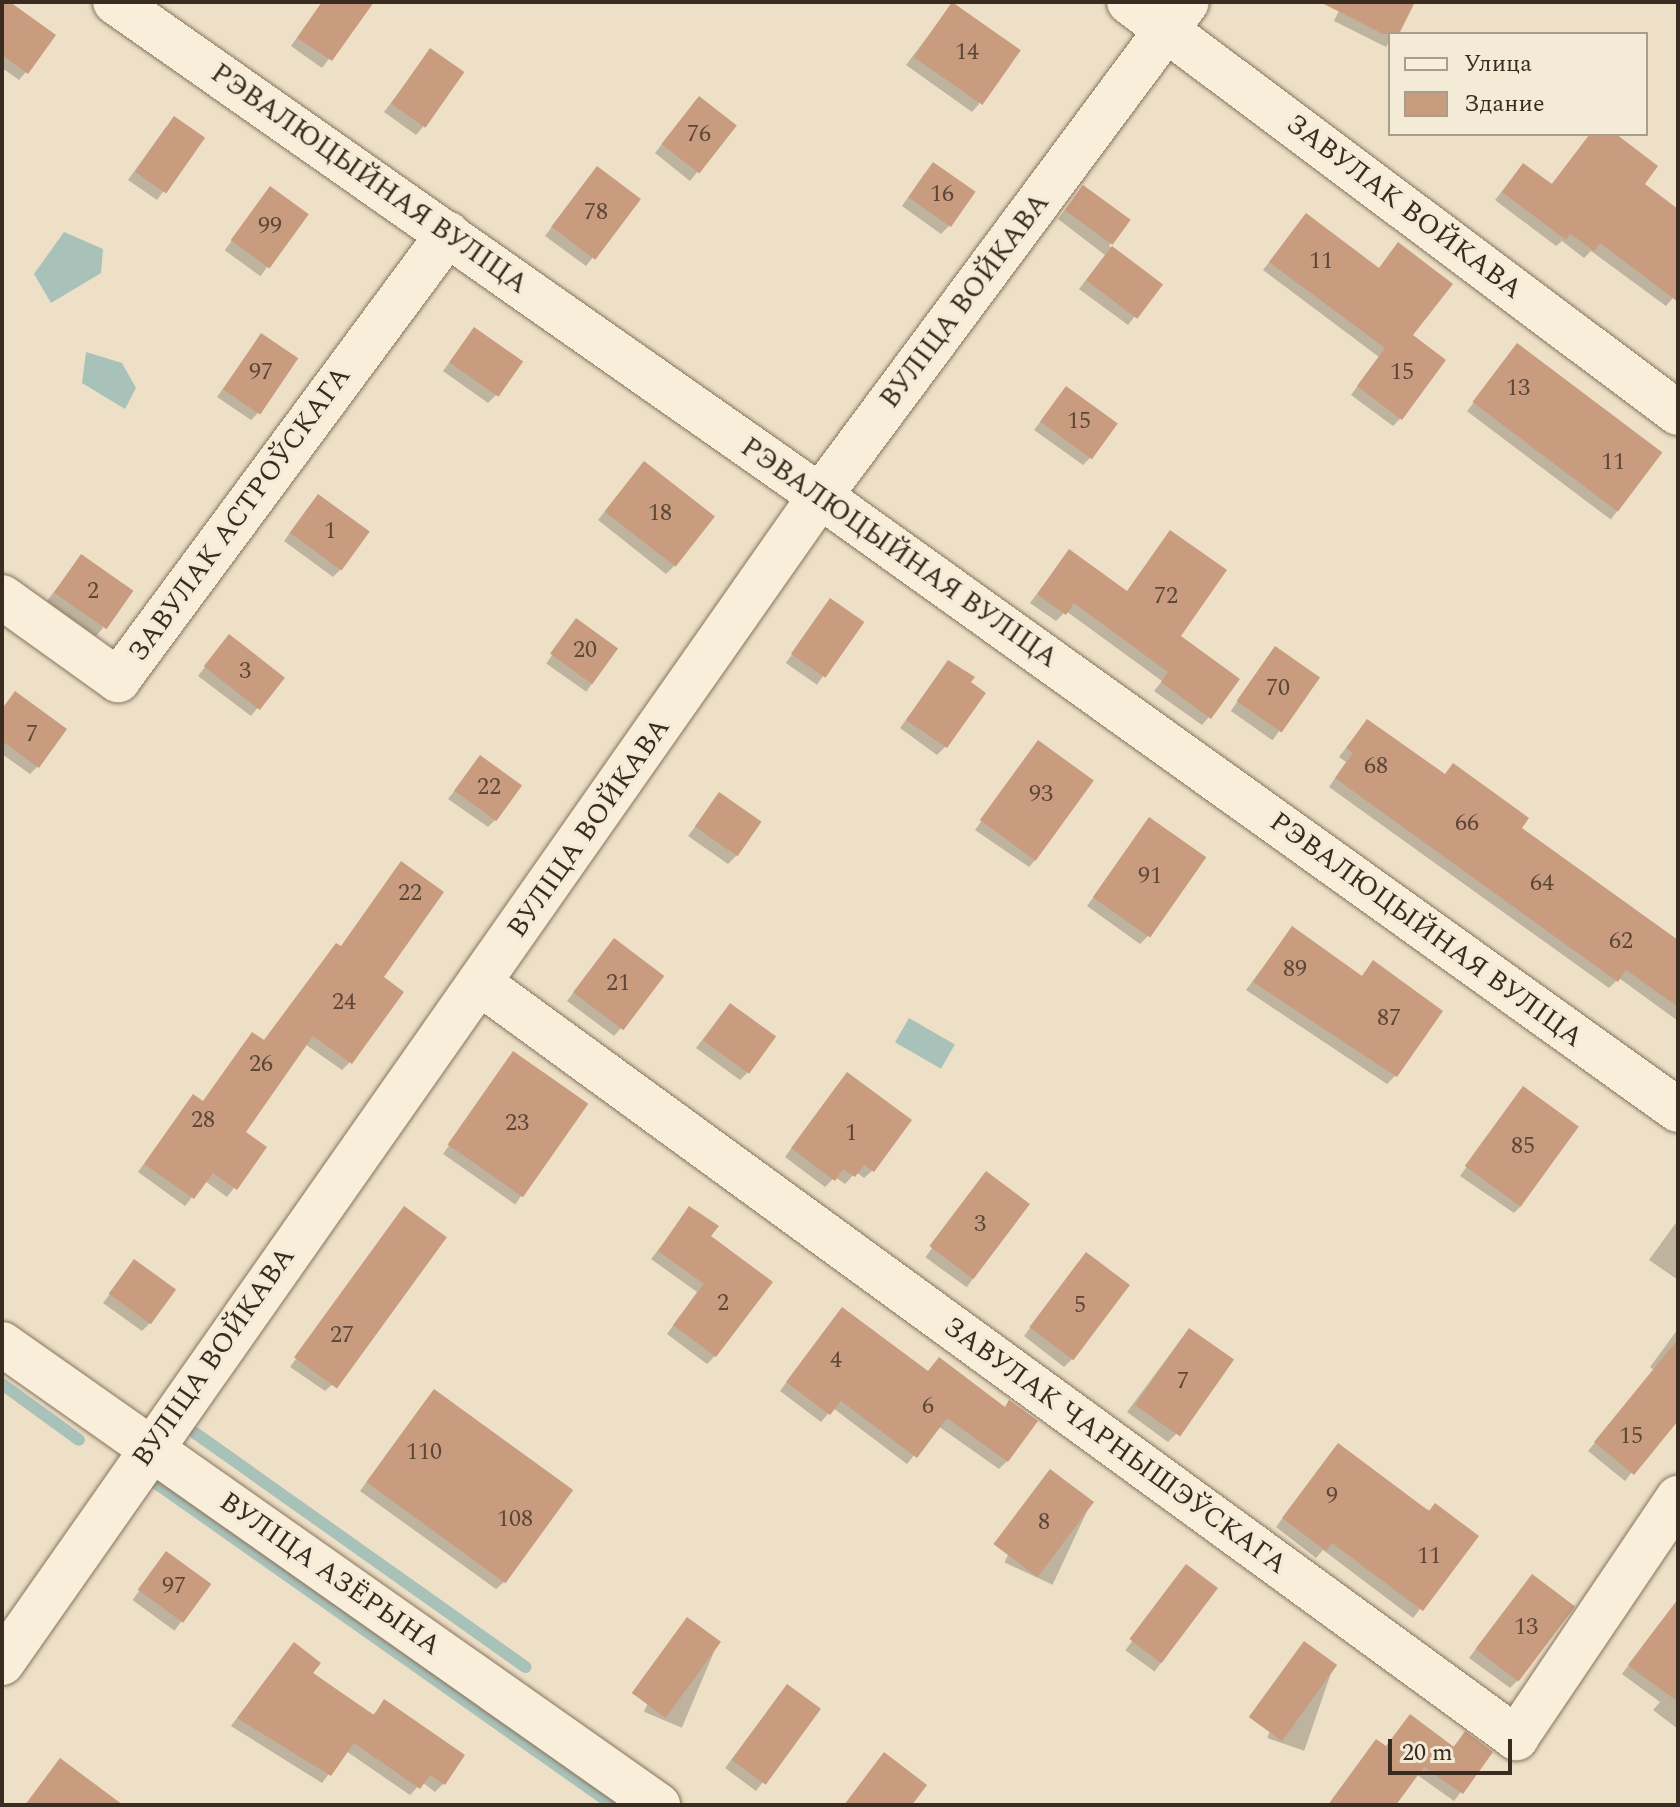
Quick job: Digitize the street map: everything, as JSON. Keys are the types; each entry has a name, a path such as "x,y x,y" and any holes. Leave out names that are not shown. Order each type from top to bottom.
{"street":[{"name":"РЭВАЛЮЦЫЙНАЯ ВУЛІЦА","path":"115,2 820,496 1678,1110"},
{"name":"ЗАВУЛАК ВОЙКАВА","path":"1129,2 1177,16 1678,413"},
{"name":"ВУЛІЦА ВОЙКАВА","path":"2,1663 149,1447 481,984 820,496 1177,16"},
{"name":"ЗАВУЛАК АСТРОЎСКАГА","path":"2,597 118,680 448,234"},
{"name":"ЗАВУЛАК ЧАРНЫШЭЎСКАГА","path":"481,984 1516,1738 1678,1498"},
{"name":"ВУЛІЦА АЗЁРЫНА","path":"2,1344 658,1805"}],"water":[{"path":"64,232 103,249 101,273 51,303 34,274"},
{"path":"86,352 122,363 136,388 125,409 82,383"},
{"path":"909,1018 955,1044 941,1069 895,1042"}],"building":[{"path":"2,2 10,2 56,35 28,74 2,55"},
{"path":"322,2 374,2 332,61 297,38"},
{"path":"952,2 1021,50 982,105 914,57"},
{"path":"1320,2 1415,2 1400,32 1383,34"},
{"path":"430,48 464,72 425,128 391,104"},
{"path":"699,96 737,126 699,174 661,144"},
{"path":"174,116 205,138 166,193 135,172"},
{"path":"1588,136 1619,136 1658,166 1645,184 1678,209 1678,302 1600,243 1594,251 1570,234 1566,240 1502,192 1523,163 1552,184"},
{"path":"933,162 976,192 951,227 908,197"},
{"path":"597,166 641,199 595,260 551,227"},
{"path":"1083,185 1131,220 1113,245 1065,210"},
{"path":"270,186 309,214 269,268 231,240"},
{"path":"1306,213 1379,268 1398,242 1453,284 1413,335 1446,360 1402,420 1357,386 1385,348 1269,262"},
{"path":"1112,246 1163,285 1137,319 1086,280"},
{"path":"474,327 523,361 498,397 449,362"},
{"path":"261,333 298,358 260,415 223,389"},
{"path":"1517,343 1662,453 1618,512 1472,402"},
{"path":"1066,386 1118,424 1092,459 1040,422"},
{"path":"644,461 715,516 676,567 605,511"},
{"path":"318,494 370,532 342,570 290,533"},
{"path":"1170,530 1227,570 1181,636 1240,679 1211,719 1161,682 1168,672 1074,603 1066,615 1037,594 1069,549 1127,591"},
{"path":"81,554 133,591 106,629 54,593"},
{"path":"830,598 864,622 825,678 791,654"},
{"path":"576,618 618,649 592,684 550,654"},
{"path":"229,634 285,678 260,710 204,666"},
{"path":"1275,646 1320,678 1282,732 1237,701"},
{"path":"948,660 975,677 971,682 986,693 947,748 906,720"},
{"path":"15,691 67,729 39,768 2,741 2,709"},
{"path":"1367,719 1445,774 1453,763 1529,818 1522,828 1678,940 1678,1007 1626,970 1618,982 1335,778 1353,753 1346,748"},
{"path":"1038,740 1094,781 1036,861 980,820"},
{"path":"480,755 522,786 496,821 454,791"},
{"path":"719,792 762,822 738,856 695,826"},
{"path":"1149,817 1206,857 1150,937 1093,897"},
{"path":"401,861 444,892 384,977 404,992 352,1064 313,1036 246,1132 267,1147 237,1190 213,1173 194,1199 144,1164 193,1094 203,1101 252,1032 264,1040 336,943 341,946"},
{"path":"1292,926 1362,976 1373,960 1443,1011 1397,1077 1253,982"},
{"path":"614,938 664,976 623,1030 573,992"},
{"path":"730,1003 776,1037 749,1074 703,1040"},
{"path":"513,1051 588,1104 523,1197 448,1144"},
{"path":"847,1072 912,1120 874,1172 864,1165 855,1177 843,1169 835,1181 791,1148"},
{"path":"1523,1086 1579,1127 1521,1207 1465,1166"},
{"path":"986,1171 1030,1204 973,1279 929,1246"},
{"path":"404,1206 447,1237 337,1388 294,1357"},
{"path":"689,1206 719,1226 711,1236 773,1282 716,1357 673,1325 704,1284 658,1251"},
{"path":"1086,1252 1130,1285 1073,1360 1029,1327"},
{"path":"134,1259 176,1290 151,1324 109,1294"},
{"path":"842,1307 928,1371 939,1357 1005,1407 1009,1400 1038,1421 1008,1462 947,1418 917,1458 841,1401 830,1415 786,1382"},
{"path":"1189,1328 1234,1360 1180,1437 1135,1405"},
{"path":"1678,1339 1678,1421 1634,1475 1594,1442"},
{"path":"434,1389 573,1490 506,1583 366,1482"},
{"path":"1338,1443 1429,1511 1435,1503 1479,1536 1423,1611 1332,1543 1326,1551 1282,1518"},
{"path":"1050,1469 1094,1502 1037,1577 993,1544"},
{"path":"166,1551 211,1584 183,1623 138,1590"},
{"path":"1186,1564 1218,1588 1161,1663 1129,1639"},
{"path":"1532,1574 1575,1606 1519,1682 1475,1649"},
{"path":"1678,1599 1678,1702 1628,1665"},
{"path":"687,1617 721,1642 666,1718 632,1693"},
{"path":"1304,1641 1337,1665 1282,1741 1249,1717"},
{"path":"294,1642 321,1663 313,1673 374,1715 384,1699 465,1755 445,1785 430,1775 420,1789 354,1743 331,1776 237,1718"},
{"path":"787,1684 821,1709 766,1785 732,1760"},
{"path":"1410,1714 1454,1747 1465,1731 1493,1752 1463,1794 1424,1767 1396,1805 1328,1805 1376,1739 1386,1746"},
{"path":"884,1752 927,1785 912,1805 844,1805"},
{"path":"60,1758 123,1805 25,1805"}],"waterway":[{"path":"2,1384 79,1440"},
{"path":"195,1433 526,1667"},
{"path":"153,1481 613,1805"}]}
